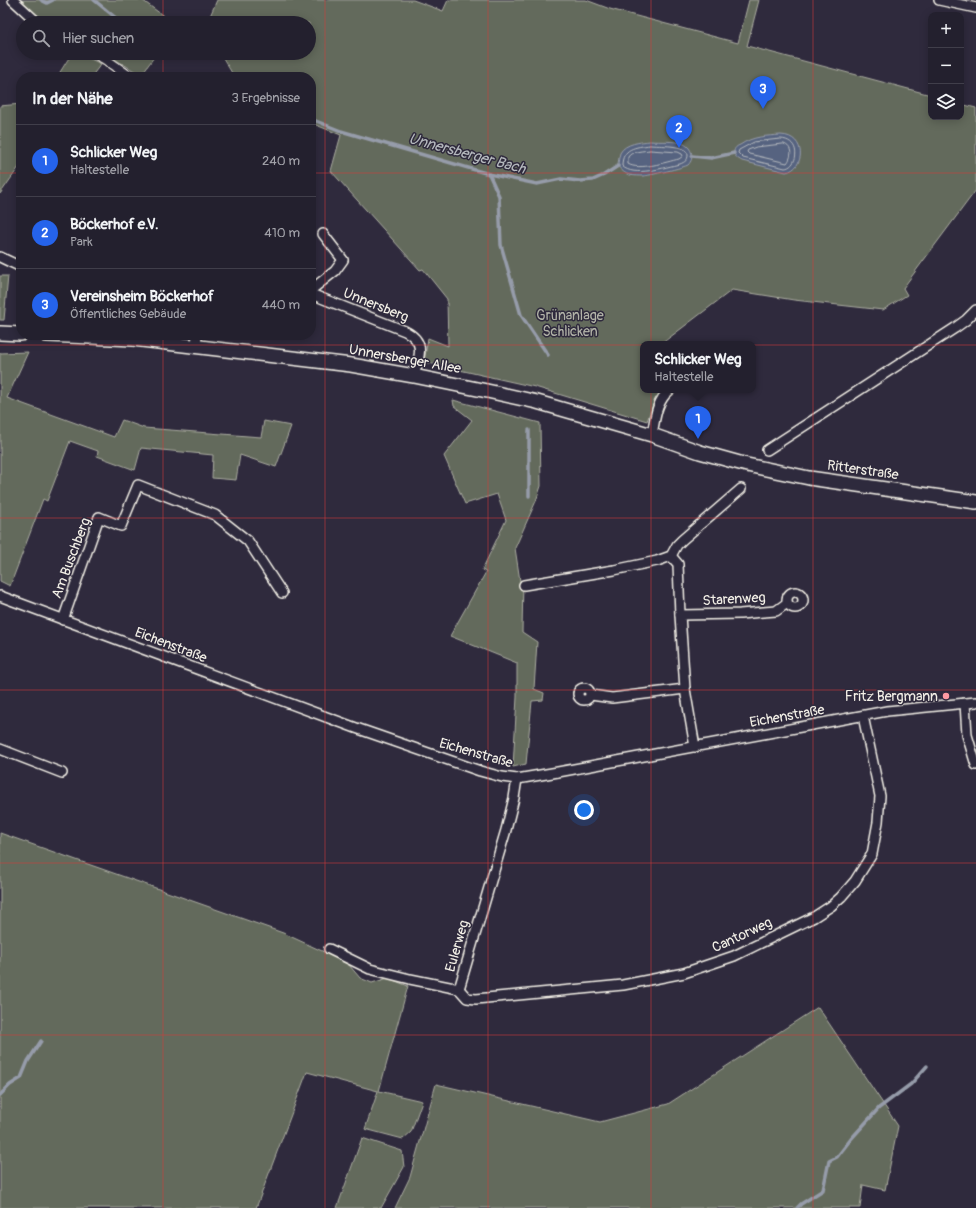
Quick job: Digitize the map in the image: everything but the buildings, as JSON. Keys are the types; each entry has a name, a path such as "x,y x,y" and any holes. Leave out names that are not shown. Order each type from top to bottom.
{"main road":[{"path":"0,333 16,334"},
{"name":"Unnersberger Allee","path":"165,340 197,341 351,365 414,376 537,402 652,435 700,452 747,465"},
{"name":"Ritterstraße","path":"747,465 809,478 976,502"}],"street":[{"path":"13,0 30,16"},
{"path":"938,0 976,8"},
{"path":"106,60 123,72"},
{"name":"Unnersberg","path":"316,286 335,271 342,260 323,234"},
{"path":"0,257 16,265"},
{"name":"Unnersberg","path":"316,296 405,331 414,337 419,345 419,354 414,376"},
{"path":"767,450 955,328 976,310"},
{"path":"652,435 660,402 666,393"},
{"name":"Am Buschberg","path":"63,620 99,517 121,526 138,485 215,515 248,541 282,593"},
{"path":"524,585 614,570 657,561 671,556 677,545 682,540 741,489"},
{"path":"671,556 678,564 685,688 695,747"},
{"name":"Eichenstraße","path":"0,596 356,728 480,771 502,777 517,779 887,711 976,702"},
{"name":"Starenweg","path":"680,616 776,611 787,603"},
{"path":"590,695 612,698 685,688"},
{"path":"965,703 967,735 976,765"},
{"name":"Cantorweg","path":"460,989 467,998 476,999 623,985 660,978 698,969 734,956 823,912 841,897 864,868 872,854 876,837 880,810 880,796 863,716"},
{"path":"0,749 62,773"},
{"name":"Eulerweg","path":"329,949 370,969 460,989 506,830 517,779"}],"green space":[{"path":"19,0 142,0 164,16 37,16"},
{"name":"Grünanlage Schlicken","path":"217,0 413,0 443,11 448,0 586,0 610,9 738,43 749,0 759,0 747,46 928,94 928,120 964,120 964,105 976,108 976,190 903,288 907,295 883,310 794,300 732,290 665,341 640,341 640,393 660,393 655,399 647,421 535,387 424,362 428,338 448,346 447,299 423,269 420,270 331,171 341,135 316,125 316,72 231,72 224,60 316,60 316,16 210,16"},
{"path":"68,60 93,60 101,64 95,72 60,72"},
{"path":"116,60 152,60 143,72 136,72"},
{"path":"16,104 16,171 0,194 0,106"},
{"path":"0,276 8,276 4,320 0,320"},
{"path":"28,352 7,398 114,437 122,420 144,428 261,437 264,421 291,426 276,467 240,455 236,480 212,478 213,455 141,448 135,470 97,456 98,451 70,441 47,501 43,499 10,586 0,581 0,353"},
{"path":"453,400 540,423 541,486 515,548 520,581 523,581 522,632 537,642 534,689 544,693 543,700 532,701 526,764 513,767 517,697 517,663 450,636 486,572 482,570 506,520 497,494 465,504 444,456 472,420 454,406"},
{"path":"0,833 283,933 349,965 360,978 372,983 388,978 408,986 379,1091 422,1101 411,1132 403,1139 365,1129 378,1091 307,1072 256,1208 0,1208"},
{"path":"818,1007 898,1126 885,1190 863,1185 860,1208 395,1208 410,1177 436,1084 600,1122 668,1104"},
{"path":"362,1138 402,1151 404,1167 381,1208 337,1208"}],"water":[{"path":"781,135 789,137 799,146 800,159 792,170 786,172 742,161 734,153 736,147 750,140 760,137"},
{"path":"650,141 684,144 692,153 690,162 688,165 680,168 643,176 626,174 618,166 620,153 622,150 629,145"}],"waterway":[{"name":"Unnersberger Bach","path":"41,0 47,3 53,0"},
{"name":"Unnersberger Bach","path":"94,0 113,16"},
{"name":"Unnersberger Bach","path":"316,121 341,131 489,174 537,184 561,179 580,181 593,180 618,166"},
{"path":"692,156 711,158 734,153"},
{"path":"489,174 499,196 501,245 521,315 548,355"},
{"path":"529,430 529,496"},
{"path":"0,1095 10,1085 21,1078 28,1061 41,1041"},
{"path":"797,1208 823,1190 829,1161 837,1157 879,1108 911,1084 927,1066"}],"place":[{"name":"Vereinsheim Böckerhof","path":"763,109"},
{"name":"Böckerhof e.V.","path":"679,148"},
{"name":"Schlicker Weg","path":"698,439"},
{"name":"Fritz Bergmann","path":"946,696"}]}
